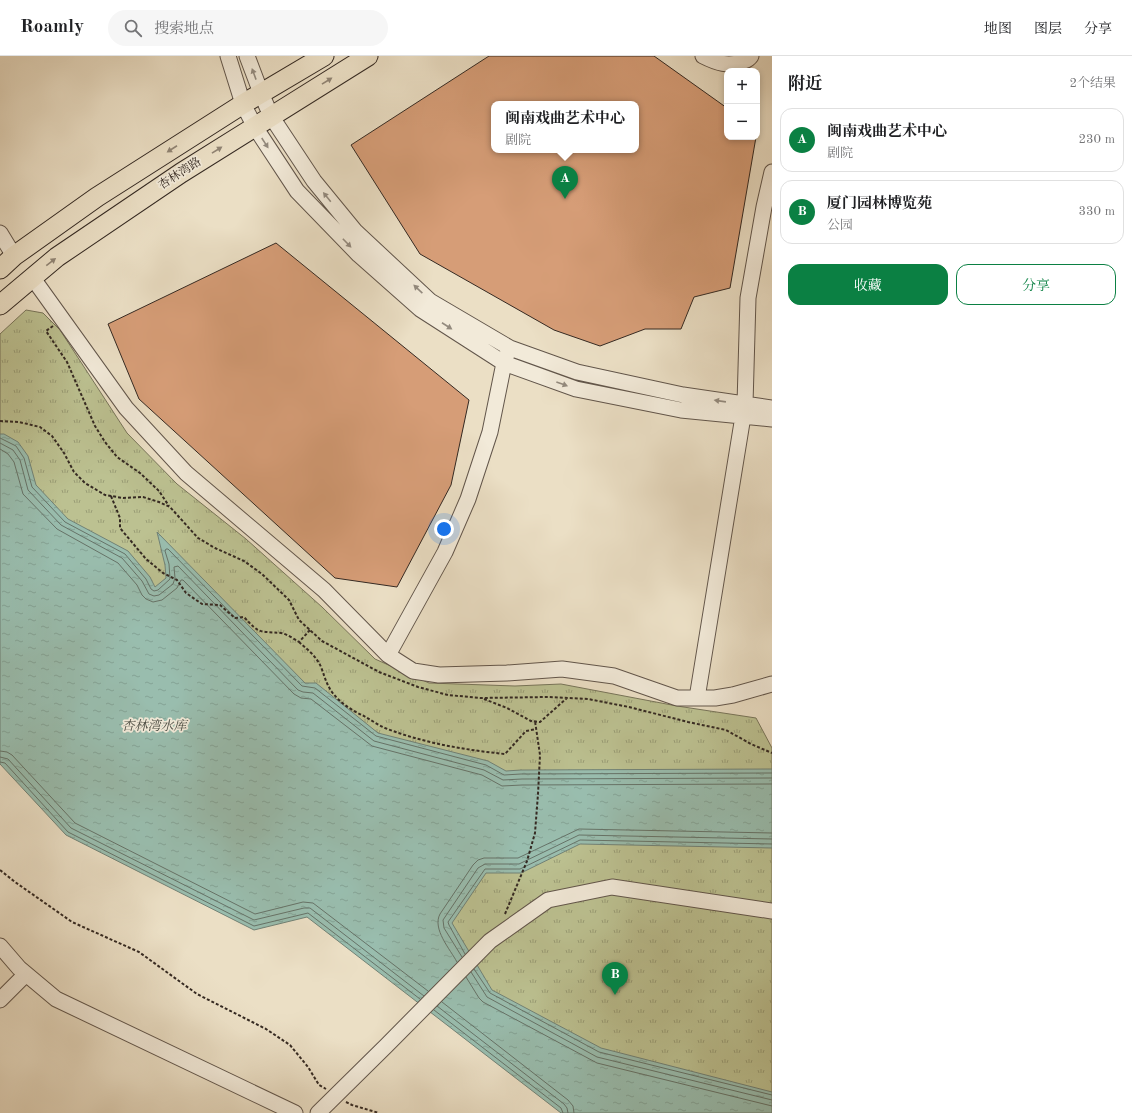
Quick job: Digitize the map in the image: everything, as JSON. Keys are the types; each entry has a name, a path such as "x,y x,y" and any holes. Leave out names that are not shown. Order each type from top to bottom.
{"main road":[{"path":"0,269 14,256 97,197 243,104 324,56"},
{"name":"杏林湾路","path":"0,305 58,257 181,173 368,56"}],"street":[{"path":"228,56 243,104 255,127 297,191 359,255 420,309 504,363 576,389 681,410 744,410 772,408"},
{"path":"247,56 271,116 314,181 355,231 430,301 510,348 577,372 683,395 772,418"},
{"path":"703,56 717,63 735,65 749,59 751,56"},
{"path":"698,698 744,410 748,298 764,207 772,172"},
{"path":"0,233 14,256"},
{"path":"32,277 126,408 186,473 324,590 388,655 413,671 439,675 507,673 562,669 614,676 677,698 715,698 733,695 772,684"},
{"path":"388,655 445,552 468,499 490,432 504,363 510,348"},
{"path":"318,1113 490,940 548,900 612,887 772,910"},
{"path":"0,946 19,968 56,999 296,1113"},
{"path":"0,1000 26,974"}],"path":[{"path":"62,320 46,331 67,362 102,437 117,457 140,473 159,491 170,507 198,538 214,548 244,561 262,574 289,600 299,620 322,640 378,672 418,687 448,695 481,698 588,699 726,730 751,744 772,753"},
{"path":"0,421 19,422 40,427 52,436 64,452 74,472 85,483 106,495 123,498 143,497 170,507"},
{"path":"111,496 120,518 120,528 146,559 163,573 177,580 186,593 202,604 220,605 235,618 244,617 254,628 266,633 283,633 299,642 311,652 320,666 326,683 338,700 356,712 384,727 412,737 481,752 505,754 526,731 536,729"},
{"path":"299,642 310,630"},
{"path":"481,698 508,708 531,721 540,722 567,698"},
{"path":"504,931 503,922 527,862 535,833 540,755 534,721"},
{"path":"0,870 72,922 140,952 197,994 266,1029 290,1045 308,1067 319,1084 335,1096 352,1105 379,1113"}],"green space":[{"path":"26,310 43,313 60,330 127,433 177,484 246,539 322,607 375,659 429,683 515,686 561,684 677,706 756,718 772,748 772,794 489,805 0,487 0,334"},
{"path":"772,813 772,1113 508,1034 409,956 482,817"}],"water":[{"name":"杏林湾水库","path":"0,434 4,434 18,442 28,456 36,485 68,519 128,551 150,577 155,587 166,578 165,565 157,532 305,683 316,683 378,733 488,761 506,771 772,769 772,848 580,844 521,873 486,873 452,923 492,990 601,1048 772,1092 772,1113 561,1113 307,917 254,930 66,835 0,764"}],"building":[{"path":"489,56 654,56 724,106 724,140 755,140 730,288 694,297 681,329 645,329 600,346 554,330 420,254 351,145"},
{"path":"276,243 469,400 451,485 397,587 335,578 139,399 108,324"}],"place":[{"name":"闽南戏曲艺术中心","path":"565,199"},
{"name":"厦门园林博览苑","path":"615,995"}]}
